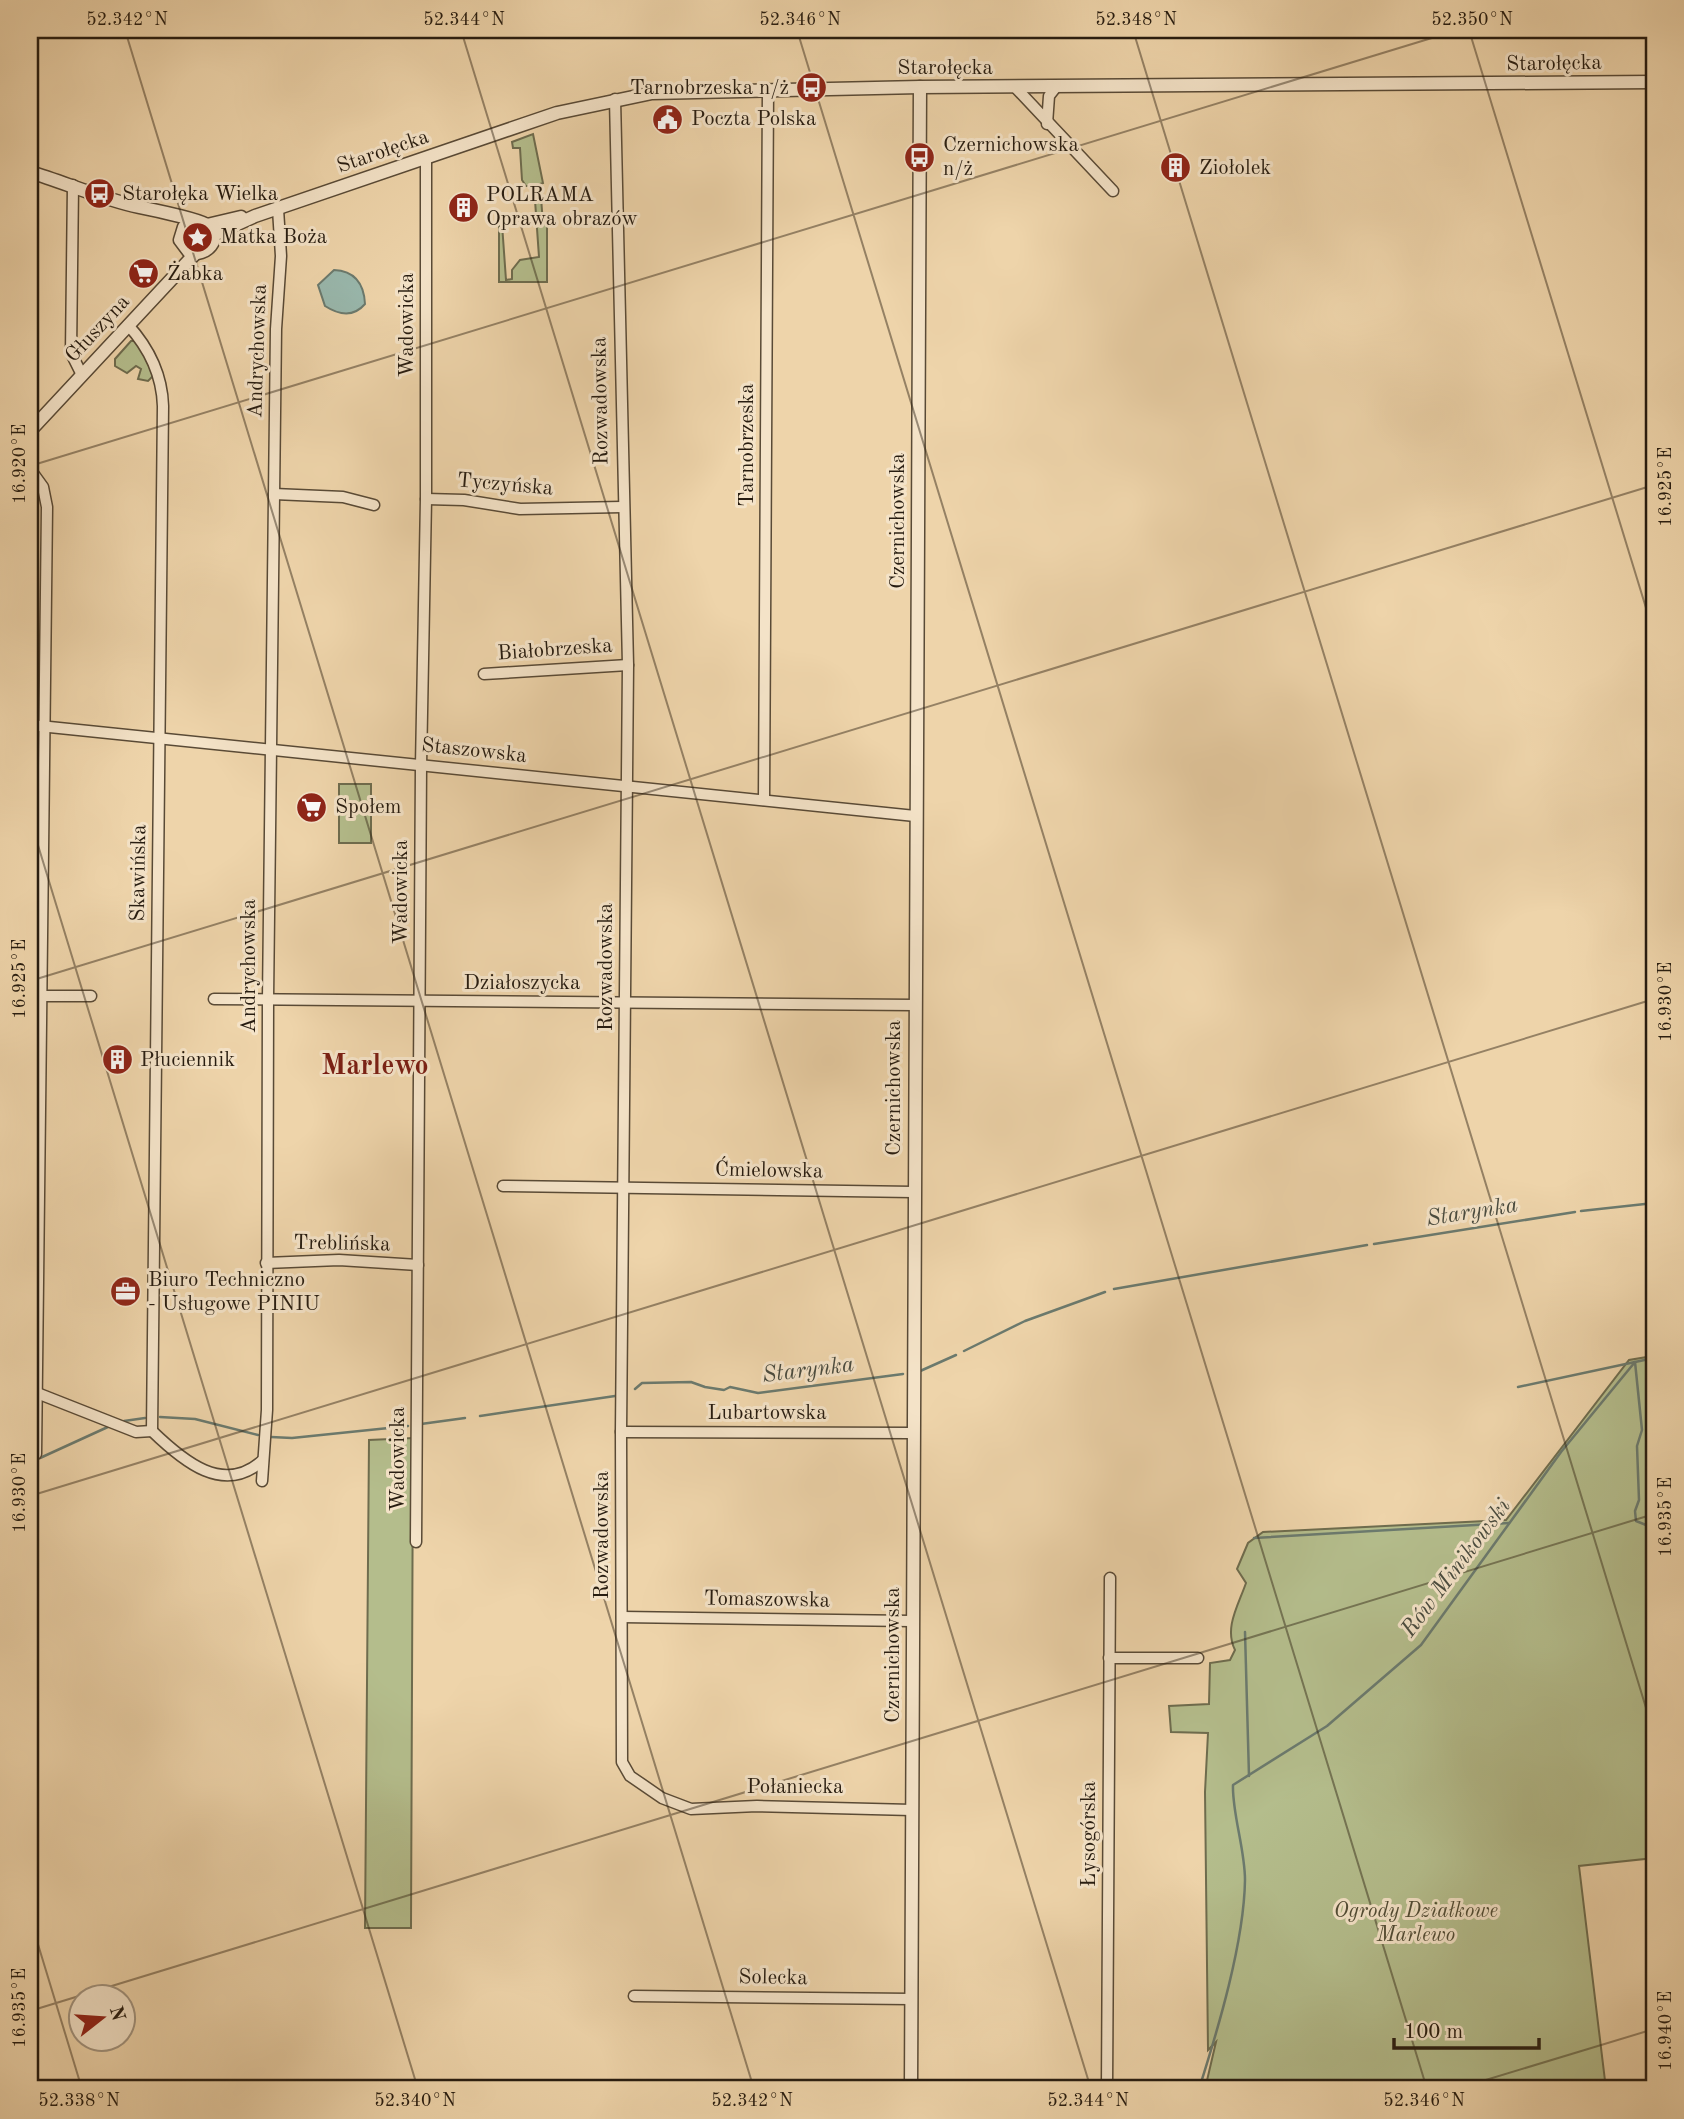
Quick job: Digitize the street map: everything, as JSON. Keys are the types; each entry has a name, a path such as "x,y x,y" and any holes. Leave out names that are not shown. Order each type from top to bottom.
{"street":[{"name":"Starołęcka","path":"210,230 557,113 615,99 667,92 920,87 1654,82"},
{"name":"Czernichowska","path":"911,2089 911,1621 920,87"},
{"path":"1015,87 1113,191"},
{"path":"1047,124 1049,96 1056,87"},
{"name":"Tarnobrzeska","path":"764,800 768,89"},
{"name":"Rozwadowska","path":"615,99 622,507 628,665 625,786 621,1750 624,1768 636,1781 679,1807"},
{"name":"Wadowicka","path":"416,1542 421,765 426,499 426,158"},
{"path":"30,172 193,222 210,230"},
{"path":"73,186 71,353 82,375"},
{"path":"138,206 182,231 189,251"},
{"name":"Andrychowska","path":"262,1481 276,329 281,256 278,209"},
{"path":"182,231 193,222"},
{"name":"Głuszyna","path":"30,431 166,285 189,251 209,249 210,230"},
{"name":"Skawińska","path":"128,325 141,338 153,362 163,396 152,1431"},
{"path":"30,469 43,487 47,507 36,1454"},
{"path":"274,494 343,497 374,505"},
{"name":"Tyczyńska","path":"426,499 464,500 520,509 622,507"},
{"name":"Białobrzeska","path":"484,674 628,665"},
{"name":"Staszowska","path":"30,725 915,816"},
{"path":"30,996 91,996"},
{"name":"Działoszycka","path":"214,999 914,1005"},
{"name":"Ćmielowska","path":"503,1186 913,1192"},
{"name":"Treblińska","path":"266,1263 339,1260 418,1265"},
{"path":"37,1393 136,1432 152,1431 172,1451 205,1469 227,1477 251,1472 263,1460"},
{"name":"Lubartowska","path":"621,1432 913,1433"},
{"name":"Łysogórska","path":"1107,2089 1110,1578"},
{"name":"Tomaszowska","path":"622,1617 911,1621"},
{"path":"1109,1658 1198,1658"},
{"name":"Połaniecka","path":"679,1807 859,1807 912,1810"},
{"name":"Solecka","path":"634,1997 911,1999"}],"green space":[{"path":"533,134 543,183 540,184 543,224 547,224 547,282 499,282 499,220 502,224 506,280 512,279 512,270 520,260 539,257 534,186 526,186 522,180 520,148 513,148 512,142"},
{"path":"131,341 138,341 154,375 148,381 138,379 141,369 136,366 127,373 115,366 115,359"},
{"path":"339,784 371,784 371,843 339,843"},
{"name":"Ogrody Działkowe Marlewo","path":"1647,1357 1647,1511 1654,1510 1654,1858 1579,1866 1606,2089 1205,2089 1216,2042 1208,2050 1205,1792 1208,1733 1171,1732 1169,1706 1209,1704 1210,1663 1230,1660 1235,1650 1232,1625 1246,1583 1237,1569 1248,1543 1263,1532 1506,1520 1629,1360"},
{"path":"413,1438 411,1928 365,1928 369,1440"}],"water":[{"path":"334,270 348,273 360,284 365,304 356,311 346,314 325,306 318,285"}],"waterway":[{"name":"Starynka","path":"1581,1211 1654,1203"},
{"name":"Starynka","path":"1374,1244 1575,1212"},
{"name":"Starynka","path":"1114,1289 1367,1245"},
{"name":"Starynka","path":"964,1351 1025,1321 1105,1292"},
{"name":"Starynka","path":"918,1372 956,1355"},
{"name":"Rów Minikowski","path":"1199,2089 1229,1986 1244,1905 1243,1856 1233,1785 1327,1726 1421,1645 1561,1452 1635,1362 1654,1358"},
{"path":"1518,1387 1635,1362 1642,1430 1637,1446 1639,1500 1635,1511 1636,1521 1646,1525 1654,1523"},
{"name":"Starynka","path":"635,1389 642,1383 691,1382 705,1387 724,1390 730,1387 758,1393 903,1374"},
{"name":"Starynka","path":"480,1416 615,1396"},
{"name":"Starynka","path":"160,1417 195,1419 258,1435"},
{"name":"Starynka","path":"124,1421 145,1418"},
{"name":"Starynka","path":"421,1424 465,1418"},
{"name":"Starynka","path":"40,1458 110,1426"},
{"name":"Starynka","path":"271,1437 292,1438 408,1426"},
{"path":"1254,1538 1509,1523"},
{"path":"1245,1632 1249,1776"}],"place":[{"name":"Tarnobrzeska n/ż","path":"812,88"},
{"name":"Poczta Polska","path":"668,119"},
{"name":"Czernichowska n/ż","path":"920,157"},
{"name":"Ziołolek","path":"1176,168"},
{"name":"Starołęka Wielka","path":"99,194"},
{"name":"POLRAMA Oprawa obrazów","path":"463,207"},
{"name":"Matka Boża","path":"197,237"},
{"name":"Żabka","path":"144,274"},
{"name":"Społem","path":"312,807"},
{"name":"Płuciennik","path":"117,1060"},
{"name":"Biuro Techniczno - Usługowe PINIU","path":"125,1292"}],"district":[{"name":"Marlewo","path":"375,1067"}]}
